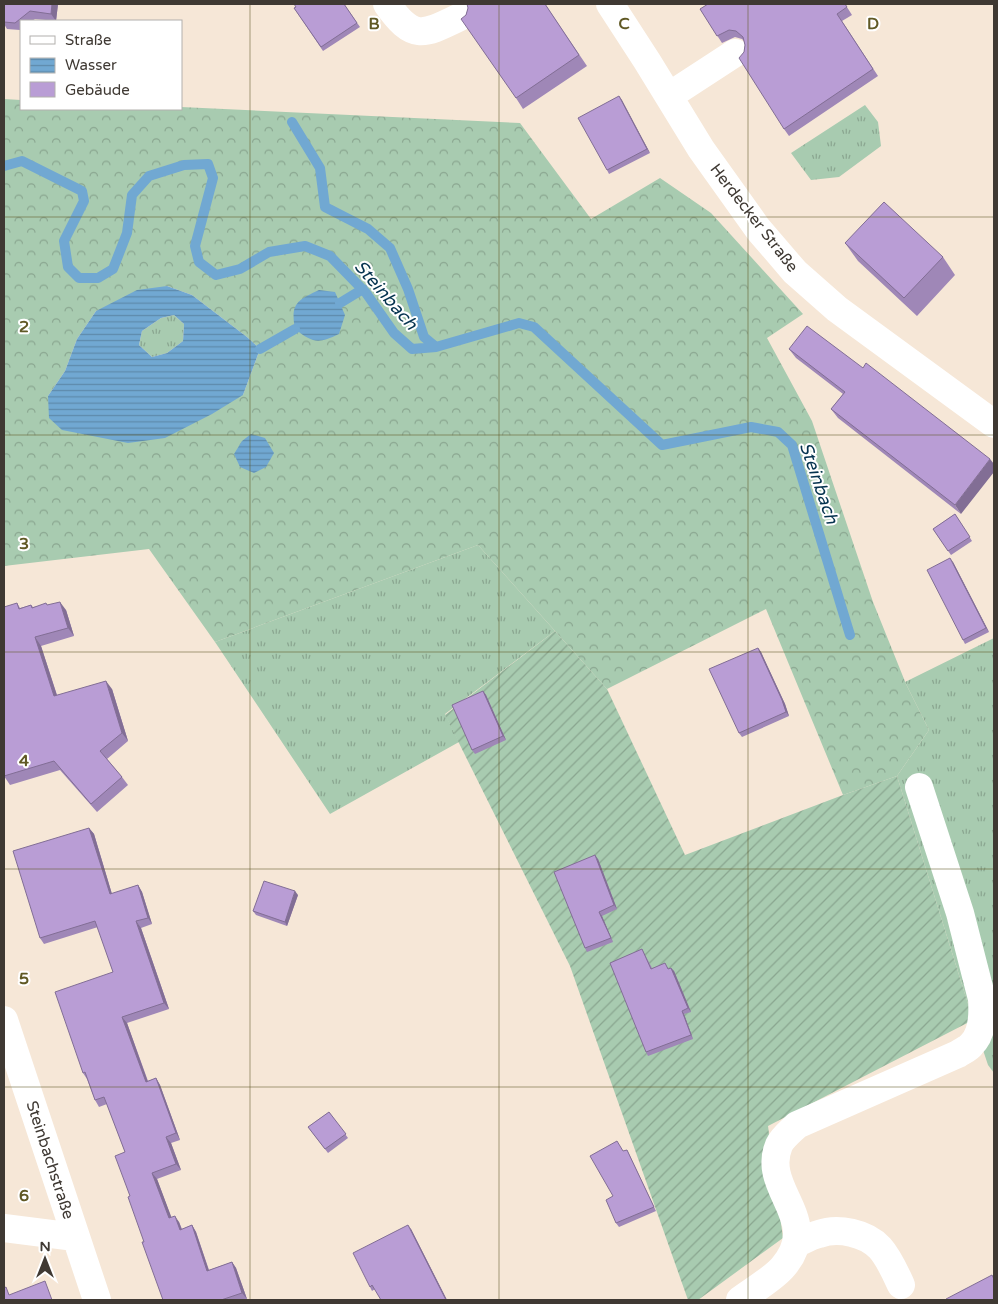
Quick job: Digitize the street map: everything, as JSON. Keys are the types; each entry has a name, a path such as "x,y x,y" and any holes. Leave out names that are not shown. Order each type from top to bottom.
{"street":[{"path":"387,4 398,20 413,31 425,32 460,18"},
{"name":"Herdecker Straße","path":"610,4 701,149 758,229 795,272 836,309 994,424"},
{"path":"669,96 735,53"},
{"path":"740,1300 782,1268 797,1243 797,1224 774,1169 779,1144 797,1125 958,1054 972,1044 980,1030 983,1013 982,999 970,951 960,913 919,786"},
{"name":"Steinbachstraße","path":"4,1020 97,1300"},
{"path":"4,1228 75,1237"},
{"path":"797,1243 826,1232 845,1232 859,1235 873,1241 881,1249 901,1285"}],"green space":[{"path":"4,99 20,100 20,110 182,110 182,107 520,123 591,219 660,178 711,213 803,314 767,338 812,421 873,602 906,684 929,730 897,776 843,795 766,609 607,689 478,545 215,642 149,549 4,566","holes":["167,286 192,295 260,349 243,395 48,396 65,371 77,339 96,311"]},
{"path":"865,105 878,122 881,146 839,177 811,180 791,153"},
{"path":"174,315 184,324 183,341 167,353 152,357 139,345 142,331 161,318"},
{"path":"478,545 555,631 445,714 459,742 330,814 215,642"},
{"path":"555,631 607,689 685,855 897,776 973,1020 768,1126 783,1238 698,1300 688,1300 570,966 445,715"},
{"path":"994,638 994,1073 988,1065 973,1020 897,776 929,730 905,682"}],"water":[{"path":"167,286 192,295 260,349 243,395 212,414 165,438 128,443 62,430 49,418 48,396 65,371 77,339 96,311 137,290","holes":["174,315 184,324 183,341 167,353 152,357 139,345 142,331 161,318"]},
{"path":"319,290 335,292 345,315 339,334 321,341 311,339 295,329 294,320 297,304"},
{"path":"251,434 265,438 274,453 266,467 254,473 240,467 234,454 242,441"}],"building":[{"path":"4,4 52,4 51,14 30,11 15,23 4,22"},
{"path":"294,4 344,4 357,23 321,47 294,8 296,7"},
{"path":"467,4 545,4 579,55 516,98 461,19 466,15"},
{"path":"708,4 845,4 847,7 837,14 873,69 784,129 739,58 744,52 743,37 736,31 729,30 717,36 700,9"},
{"path":"619,96 647,149 607,170 578,118"},
{"path":"884,202 943,257 904,298 845,243"},
{"path":"807,326 863,368 866,363 990,459 955,505 831,409 845,392 789,349"},
{"path":"955,514 970,537 948,551 933,529"},
{"path":"950,558 986,628 963,640 927,570"},
{"path":"60,602 68,628 35,637 54,696 106,681 122,733 100,751 122,777 91,804 54,761 4,776 4,607 17,603 19,609 31,605 32,608 46,603 47,605"},
{"path":"758,648 786,712 739,733 709,669"},
{"path":"483,691 503,736 472,750 452,705"},
{"path":"89,828 110,894 138,885 148,918 136,921 164,1003 122,1017 146,1082 156,1078 176,1133 166,1137 176,1164 152,1173 169,1218 175,1216 180,1230 192,1225 207,1271 232,1262 242,1293 221,1300 163,1300 142,1242 144,1242 128,1197 130,1196 115,1156 125,1152 104,1097 95,1100 85,1072 83,1073 55,992 113,972 95,921 40,938 13,851"},
{"path":"595,855 614,905 599,912 611,938 585,948 554,872"},
{"path":"264,881 295,891 285,922 253,911"},
{"path":"642,949 651,969 665,963 668,969 671,968 688,1008 682,1011 691,1035 646,1052 610,963"},
{"path":"329,1112 346,1134 325,1149 308,1127"},
{"path":"617,1141 623,1151 627,1150 654,1207 616,1223 606,1200 613,1196 590,1156"},
{"path":"408,1225 446,1300 381,1300 372,1285 370,1287 353,1253"},
{"path":"992,1275 994,1279 994,1300 946,1299"},
{"path":"45,1281 52,1300 4,1300 4,1288 6,1287 9,1295"}],"waterway":[{"path":"292,122 320,168 325,207 368,229 390,248 408,289 424,337 436,347"},
{"name":"Steinbach","path":"4,166 22,161 82,191 84,201 64,241 68,267 79,278 98,278 113,269 127,233 132,195 149,176 184,165 208,164 213,178 195,246 199,262 216,275 240,269 269,252 305,246 330,256 366,293 394,333 412,349 436,347 519,323 534,327 662,445 751,427 778,432 792,445 850,635"},
{"path":"340,303 363,289"},
{"path":"260,349 295,329"}]}
